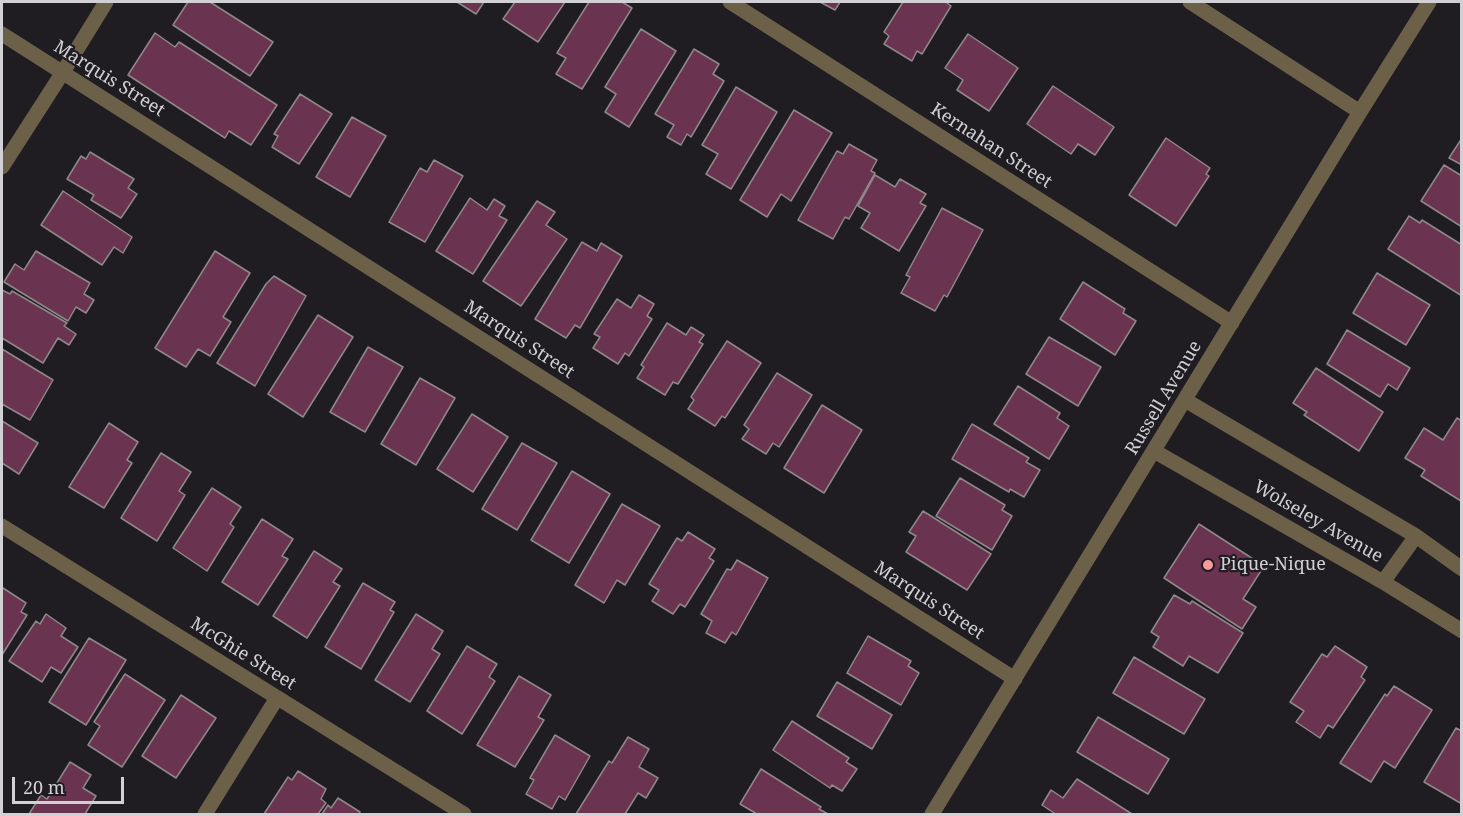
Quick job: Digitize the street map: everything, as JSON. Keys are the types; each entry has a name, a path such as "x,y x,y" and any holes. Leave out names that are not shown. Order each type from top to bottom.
{"street":[{"path":"2,167 106,2"},
{"name":"Kernahan Street","path":"730,2 1232,323"},
{"path":"1190,2 1360,112"},
{"name":"Russell Avenue","path":"932,814 1429,2"},
{"name":"Marquis Street","path":"2,34 1015,680"},
{"name":"Wolseley Avenue","path":"1185,400 1416,536 1461,569"},
{"name":"Wolseley Avenue","path":"1154,450 1383,582 1461,631"},
{"name":"McGhie Street","path":"2,526 464,814"},
{"path":"1383,582 1416,536"},
{"path":"205,814 278,698"}],"building":[{"path":"188,2 210,2 273,42 250,76 173,25"},
{"path":"457,2 484,2 476,14"},
{"path":"515,2 565,2 538,42 503,19"},
{"path":"589,2 622,2 632,8 582,89 556,74 566,58 557,53"},
{"path":"820,2 840,2 835,10"},
{"path":"903,2 948,2 951,6 922,54 917,51 912,61 884,44 889,36 884,32"},
{"path":"641,29 676,51 629,127 605,112 616,94 605,87"},
{"path":"155,33 175,47 179,42 277,105 251,145 229,131 225,138 128,75"},
{"path":"968,34 1018,68 989,111 957,90 963,80 945,68"},
{"path":"694,49 719,64 713,74 724,81 691,137 687,134 681,145 667,137 674,125 655,114"},
{"path":"1053,86 1114,127 1095,155 1078,144 1071,154 1027,124"},
{"path":"736,87 777,112 731,189 706,174 718,154 702,145"},
{"path":"300,94 332,114 299,164 272,147 278,136 274,134"},
{"path":"794,110 832,133 791,201 781,194 767,217 740,200"},
{"path":"352,117 386,136 350,197 316,177"},
{"path":"1166,138 1210,168 1206,174 1209,176 1176,226 1129,195"},
{"path":"1462,138 1462,165 1449,158"},
{"path":"849,144 877,160 871,171 875,173 849,219 845,217 833,239 798,220 837,151 843,154"},
{"path":"90,152 134,179 128,188 137,194 121,218 91,200 94,195 67,179 81,156 86,159"},
{"path":"434,160 463,176 425,242 389,222 420,168 427,172"},
{"path":"1444,165 1462,176 1462,227 1421,201"},
{"path":"875,175 895,187 900,179 926,194 920,203 926,206 899,251 861,228 870,213 858,206"},
{"path":"63,191 132,237 123,253 114,247 102,265 41,225"},
{"path":"470,198 487,210 494,199 505,206 499,216 507,220 473,274 436,251"},
{"path":"537,201 555,212 546,225 567,239 521,306 483,281"},
{"path":"942,208 983,230 947,297 944,295 935,311 901,293 910,277 906,275"},
{"path":"1409,216 1420,223 1422,220 1462,245 1462,296 1388,249"},
{"path":"582,242 597,251 601,243 622,256 580,328 575,325 566,338 535,319"},
{"path":"36,251 90,283 84,294 94,300 86,313 76,307 68,321 4,282 15,264 24,270"},
{"path":"215,251 250,273 223,317 231,322 210,356 198,349 186,367 155,348"},
{"path":"1377,273 1430,305 1406,345 1353,313"},
{"path":"274,276 306,296 255,386 217,363 266,284"},
{"path":"1083,282 1125,309 1123,313 1136,321 1115,355 1060,319"},
{"path":"2,290 10,294 12,291 67,323 64,326 76,334 69,345 58,338 43,363 2,338"},
{"path":"639,295 654,304 647,316 652,319 629,356 625,353 618,364 593,348 600,337 594,334 617,299 631,308"},
{"path":"318,315 353,337 303,417 268,394"},
{"path":"667,323 686,335 691,327 704,335 699,342 703,344 678,384 673,382 665,395 637,378 644,367 641,365"},
{"path":"1347,330 1410,368 1397,390 1388,384 1380,397 1327,364"},
{"path":"1049,337 1101,367 1078,406 1026,374"},
{"path":"727,341 761,363 725,418 722,416 715,426 688,409 694,400 691,397"},
{"path":"368,347 403,367 365,432 330,412"},
{"path":"2,349 53,380 30,420 2,404"},
{"path":"1316,368 1383,412 1359,451 1304,415 1307,412 1293,403"},
{"path":"777,373 812,395 779,447 773,443 766,454 742,439 749,429 744,425"},
{"path":"420,378 455,398 416,465 381,444"},
{"path":"1018,386 1060,413 1057,418 1069,426 1049,459 994,424"},
{"path":"822,405 862,430 824,493 784,468"},
{"path":"472,414 508,437 473,492 437,469"},
{"path":"1457,418 1462,421 1461,501 1421,476 1425,470 1405,458 1424,428 1443,440"},
{"path":"2,421 38,443 19,474 2,463"},
{"path":"109,423 138,442 127,460 132,463 104,508 69,487"},
{"path":"972,424 1029,458 1026,462 1040,470 1024,497 1010,489 1009,492 952,459"},
{"path":"522,443 557,463 517,530 482,509"},
{"path":"161,453 191,472 179,491 185,495 157,541 121,518"},
{"path":"572,471 610,494 569,563 531,540"},
{"path":"960,478 1005,505 1002,510 1012,516 992,550 936,516"},
{"path":"212,488 241,507 230,524 234,527 207,571 173,548"},
{"path":"622,504 660,526 625,585 617,580 604,603 575,585"},
{"path":"923,511 991,554 967,590 906,552 916,536 909,532"},
{"path":"262,519 293,539 282,556 288,559 258,605 222,582"},
{"path":"1199,524 1264,566 1243,599 1256,607 1242,629 1164,578"},
{"path":"688,532 715,549 709,558 714,561 685,607 680,604 673,614 652,601 659,590 649,584 677,538 682,541"},
{"path":"314,551 342,569 333,582 340,586 307,638 273,616"},
{"path":"737,560 768,578 736,635 732,632 725,643 706,633 712,621 701,614 727,569 731,570"},
{"path":"363,583 395,602 390,610 394,612 361,669 325,647"},
{"path":"3,588 26,603 21,612 27,615 2,655 2,590"},
{"path":"1174,595 1190,604 1192,601 1243,633 1218,673 1189,656 1183,666 1153,647 1159,637 1151,632"},
{"path":"46,614 66,628 61,636 78,647 61,673 51,667 42,682 9,661 36,621 40,624"},
{"path":"416,614 443,631 432,649 440,654 410,702 375,680"},
{"path":"868,636 911,661 908,666 919,673 901,705 847,673"},
{"path":"89,638 126,660 86,725 49,702"},
{"path":"467,646 497,664 489,677 495,681 462,734 427,711"},
{"path":"1335,646 1367,667 1361,677 1365,680 1333,728 1328,725 1320,738 1296,722 1304,711 1290,702 1322,654 1327,657"},
{"path":"1134,657 1205,699 1184,734 1113,693"},
{"path":"125,674 165,700 122,767 88,745 100,726 94,722"},
{"path":"519,676 551,695 538,717 544,720 515,767 477,745"},
{"path":"837,682 892,715 872,749 817,716"},
{"path":"1394,686 1432,710 1395,768 1384,761 1371,782 1340,763 1385,694 1387,696"},
{"path":"181,695 216,718 176,778 142,756"},
{"path":"1098,717 1169,759 1148,794 1077,752"},
{"path":"792,721 849,758 846,762 857,769 842,791 832,785 830,788 773,750"},
{"path":"1456,728 1462,731 1462,804 1424,782"},
{"path":"555,735 590,756 565,800 559,796 552,809 526,794 534,780 530,778"},
{"path":"628,737 649,749 639,767 658,778 646,798 638,793 625,814 576,814 609,761 612,763"},
{"path":"70,762 91,775 83,788 96,796 85,814 29,814 41,795 47,799"},
{"path":"761,769 821,807 819,809 828,814 757,814 740,804"},
{"path":"298,771 326,789 321,799 326,803 318,814 264,814 288,777 292,780"},
{"path":"1077,779 1132,814 1053,814 1042,805 1051,790 1063,798"},
{"path":"338,798 360,812 359,814 322,814 328,805 331,808"}],"place":[{"name":"Pique-Nique","path":"1208,565"}]}
